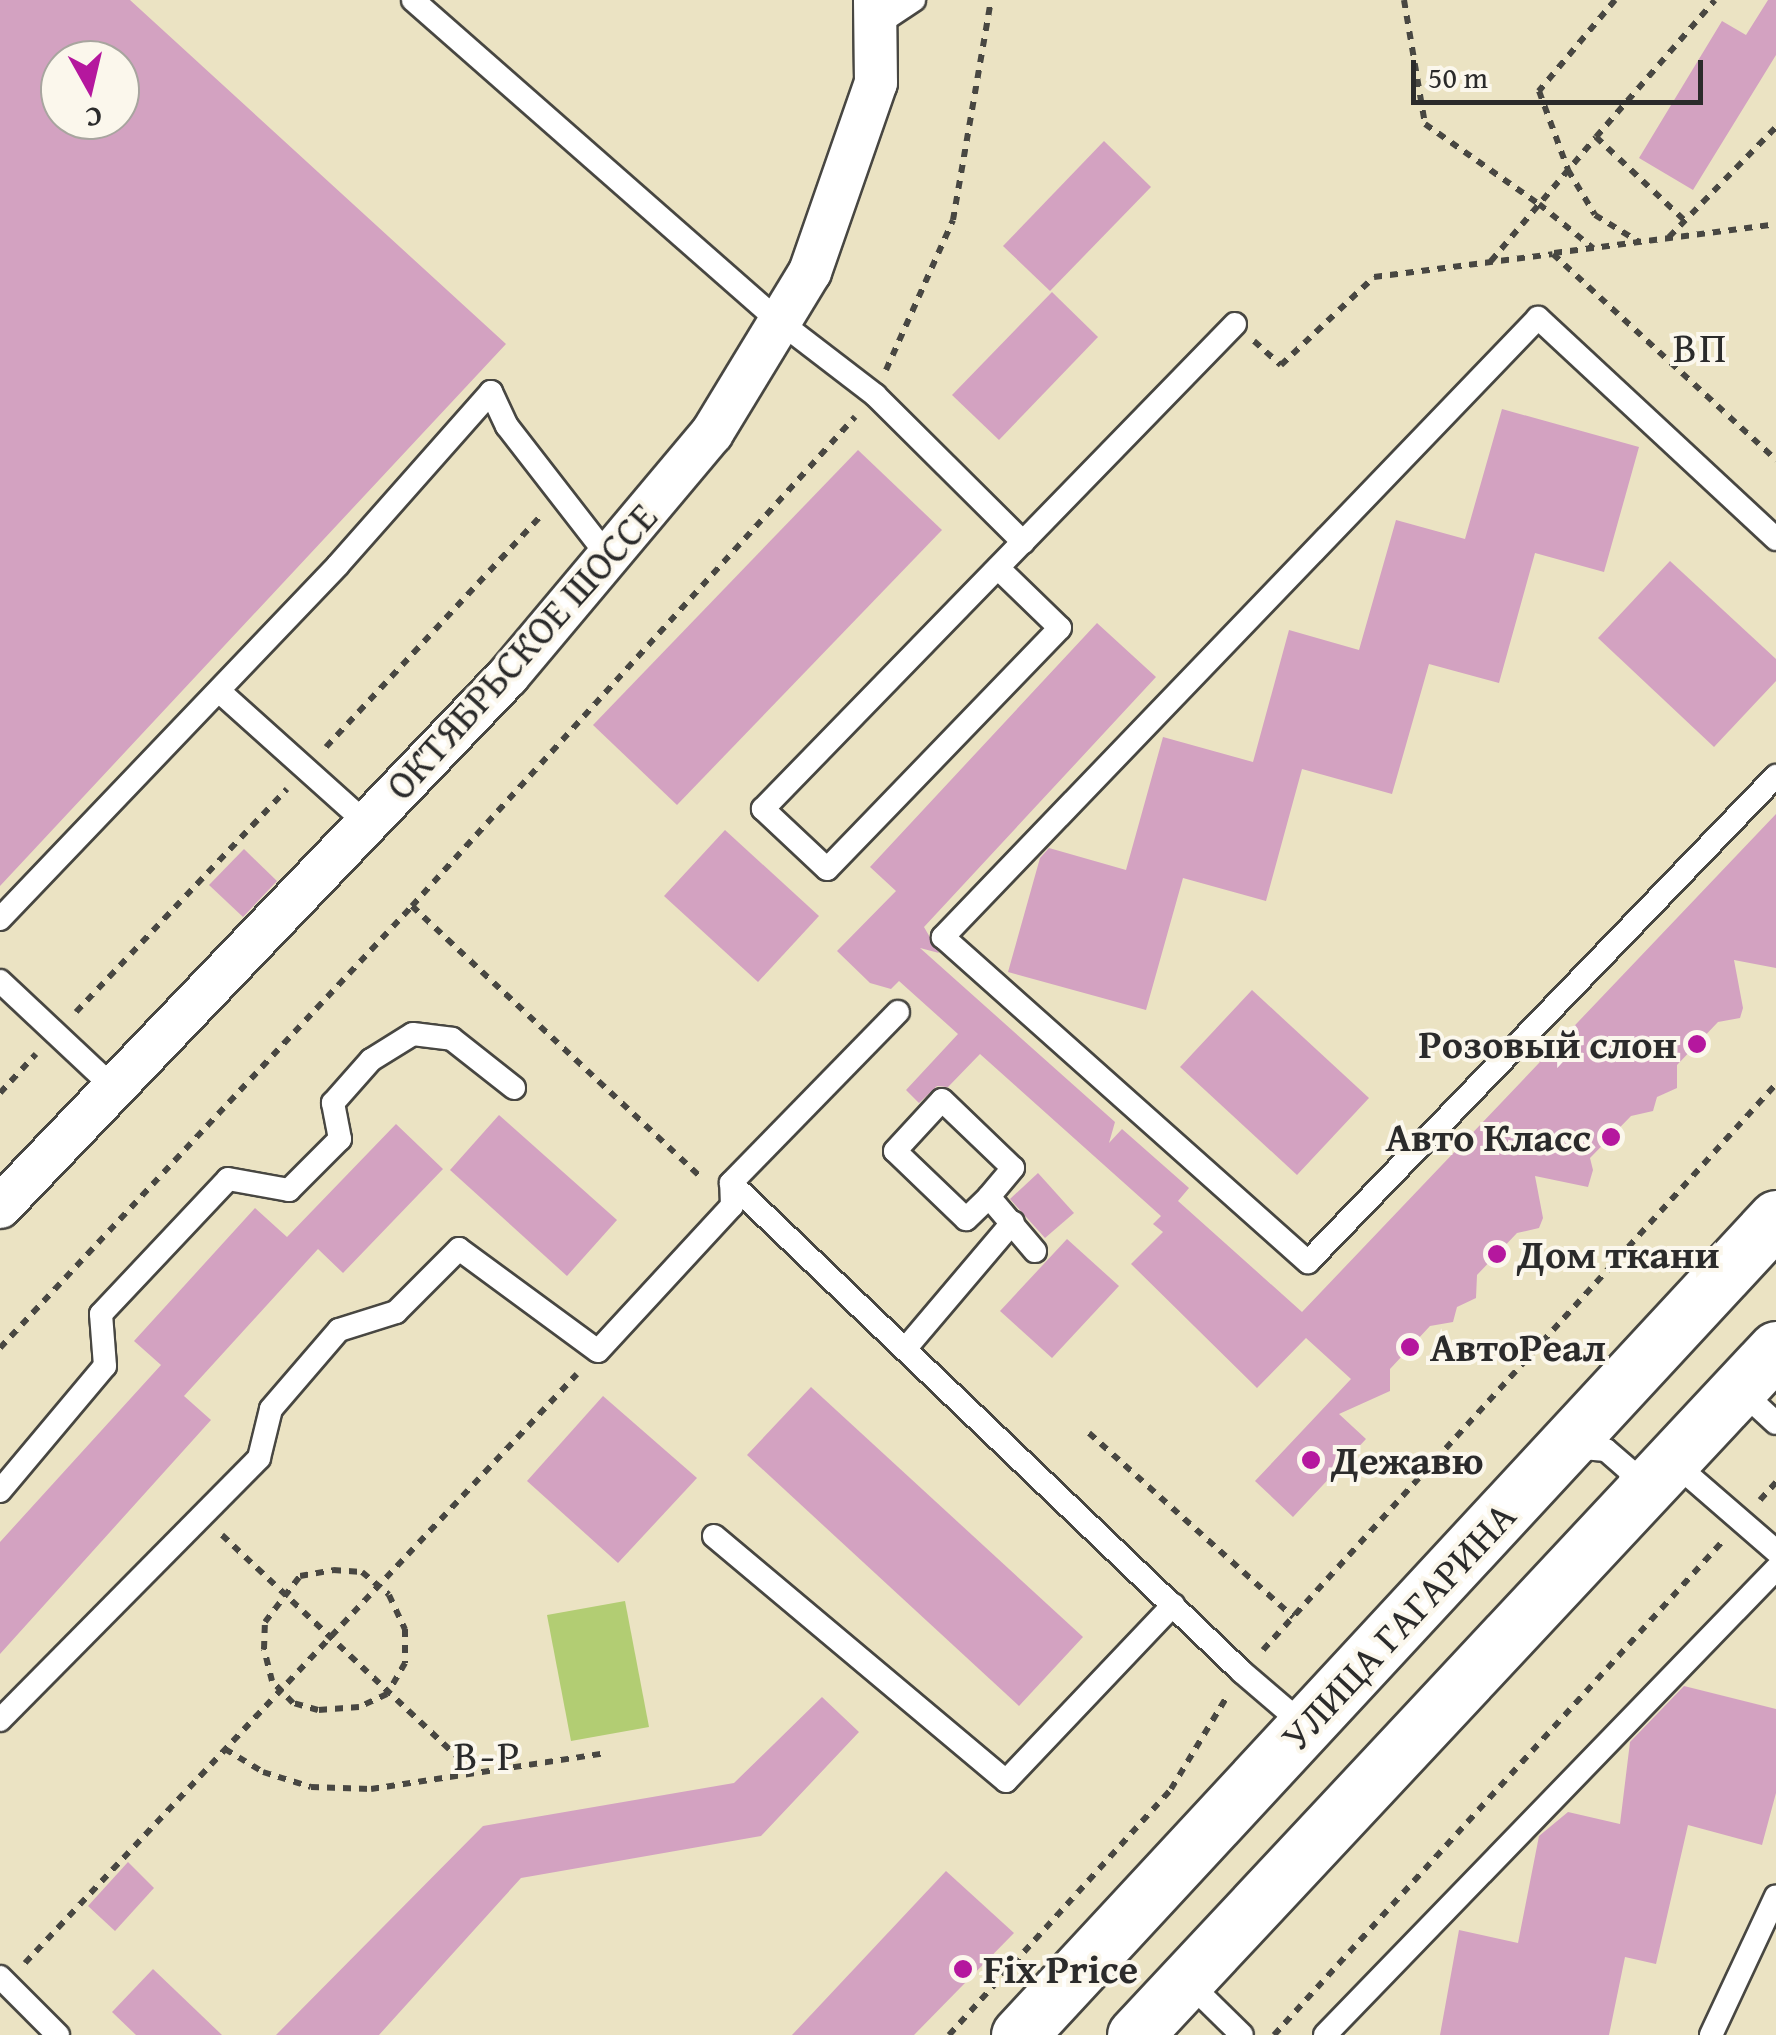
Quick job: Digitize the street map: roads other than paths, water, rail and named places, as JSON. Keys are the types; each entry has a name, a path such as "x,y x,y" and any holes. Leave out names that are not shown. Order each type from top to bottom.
{"street":[{"name":"ОКТЯБРЬСКОЕ ШОССЕ","path":"0,1208 508,676 712,433 810,272 876,83 875,13"},
{"name":"УЛИЦА ГАГАРИНА","path":"1019,2035 1776,1218"},
{"path":"1135,2035 1672,1461 1757,1406 1776,1349"}],"lane":[{"path":"414,0 780,322 875,395 1023,542"},
{"path":"875,13 914,0"},
{"path":"1776,539 1538,318 943,937 1308,1262 1776,776"},
{"path":"998,568 1060,628 828,869 763,809 1235,324"},
{"path":"0,919 219,691 491,392 507,426 608,556"},
{"path":"219,691 366,824"},
{"path":"0,982 114,1088"},
{"path":"0,1720 259,1458 271,1409 339,1330 396,1312 459,1249 598,1351 731,1194 898,1012"},
{"path":"0,1490 106,1366 101,1314 228,1179 289,1190 340,1139 334,1103 371,1060 413,1034 452,1040 514,1088"},
{"path":"942,1100 1013,1168 989,1197 966,1219 895,1151 942,1100"},
{"path":"731,1194 906,1348 1242,1672 1305,1726"},
{"path":"989,1197 1035,1251"},
{"path":"906,1348 1013,1222"},
{"path":"1564,1447 1606,1450 1631,1472 1626,1510"},
{"path":"1672,1461 1776,1551"},
{"path":"714,1536 1006,1780 1173,1605"},
{"path":"1326,2035 1776,1569"},
{"path":"1711,2035 1776,1896"},
{"path":"3,1980 58,2035"},
{"path":"1186,1980 1242,2035"}],"place":[{"name":"Розовый слон","path":"1697,1044"},
{"name":"Авто Класс","path":"1611,1137"},
{"name":"Дом ткани","path":"1497,1254"},
{"name":"АвтоРеал","path":"1410,1347"},
{"name":"Дежавю","path":"1311,1460"},
{"name":"Fix Price","path":"963,1969"}],"district":[{"name":"ВП","path":"1701,347"},
{"name":"В-Р","path":"488,1755"}]}
